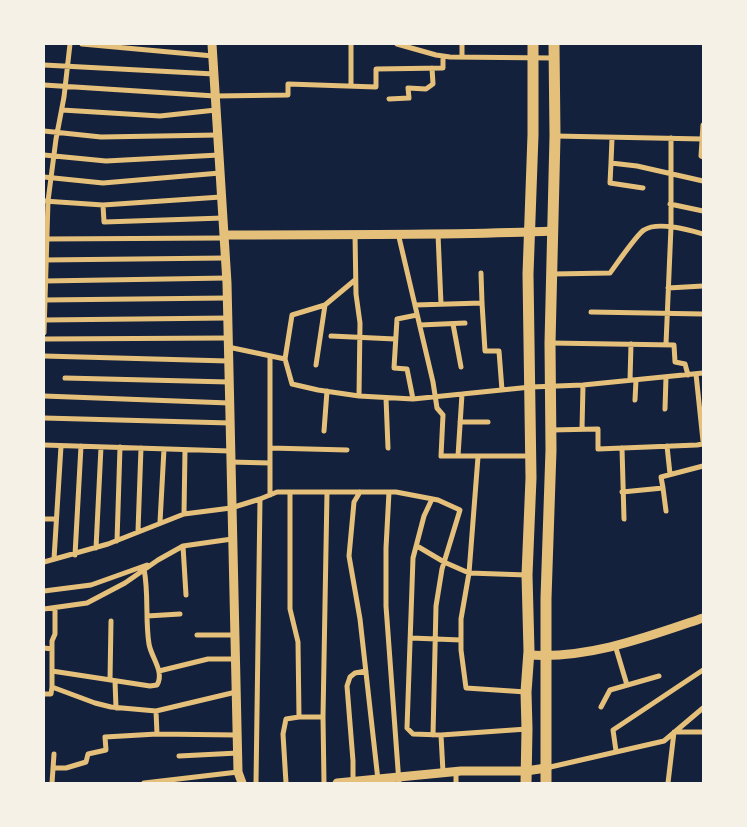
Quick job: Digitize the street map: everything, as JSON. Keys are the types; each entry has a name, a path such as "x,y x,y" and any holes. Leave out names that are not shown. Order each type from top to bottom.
{"main road":[{"path":"526,783 528,729 526,692 529,655 527,575 531,456 528,274 533,44"},
{"path":"546,783 546,656 551,430 550,343 555,136 554,44"}],"street":[{"path":"44,333 46,201 62,110 70,44"},
{"path":"82,44 213,56"},
{"path":"212,44 228,318 238,772 242,783"},
{"path":"351,44 351,86"},
{"path":"397,44 443,56 554,58"},
{"path":"462,44 462,57"},
{"path":"44,85 215,96 288,95 288,84 376,87 376,69 443,68 443,56"},
{"path":"44,66 214,74"},
{"path":"389,99 409,98 408,88 426,89 433,84 432,68"},
{"path":"62,110 160,116 216,110"},
{"path":"703,125 701,156 703,157"},
{"path":"44,131 101,137 218,135"},
{"path":"555,136 702,139"},
{"path":"612,138 610,183 642,188"},
{"path":"666,344 672,173 671,138"},
{"path":"44,155 106,161 219,155"},
{"path":"611,162 672,173 703,181"},
{"path":"44,177 103,183 220,173"},
{"path":"46,201 103,205 222,197"},
{"path":"670,204 703,211"},
{"path":"103,205 104,222 223,218"},
{"path":"553,274 610,274 644,230 654,227 670,227 703,234"},
{"path":"46,239 398,233 490,234 553,231"},
{"path":"398,233 420,325 434,398 437,408 443,415 441,456 531,456"},
{"path":"355,234 355,280 360,323 359,396"},
{"path":"438,234 441,304"},
{"path":"45,260 225,258"},
{"path":"481,273 485,351 499,351 502,390"},
{"path":"45,281 226,278"},
{"path":"355,280 325,305 292,314 285,359 292,384 359,396 413,399 530,387 582,385 703,373"},
{"path":"668,288 703,286"},
{"path":"44,300 227,298"},
{"path":"415,305 482,303"},
{"path":"316,365 325,305"},
{"path":"591,312 703,314"},
{"path":"413,399 407,369 394,368 395,339 397,319 417,315"},
{"path":"44,320 228,318"},
{"path":"420,325 465,323"},
{"path":"453,324 461,367"},
{"path":"331,336 395,339"},
{"path":"44,340 228,342 285,359"},
{"path":"550,343 674,345 675,362 686,364 688,374"},
{"path":"631,344 635,400"},
{"path":"44,356 228,361"},
{"path":"270,356 270,495"},
{"path":"551,430 598,429 598,449 703,443 696,374"},
{"path":"665,409 666,377"},
{"path":"66,378 229,382"},
{"path":"582,385 582,430"},
{"path":"324,432 327,391"},
{"path":"458,456 462,394"},
{"path":"44,396 229,403"},
{"path":"386,398 388,448"},
{"path":"44,418 230,423"},
{"path":"460,422 488,422"},
{"path":"44,445 230,451"},
{"path":"54,560 61,446"},
{"path":"75,555 81,446"},
{"path":"667,446 670,474"},
{"path":"96,548 101,447"},
{"path":"117,541 120,448"},
{"path":"138,531 141,448"},
{"path":"270,448 347,450"},
{"path":"622,448 624,519"},
{"path":"160,522 164,449"},
{"path":"184,514 185,450"},
{"path":"478,456 469,572 461,619 461,640 466,688 526,692"},
{"path":"230,462 270,463"},
{"path":"666,511 661,476 703,466"},
{"path":"622,492 663,488"},
{"path":"44,562 75,555 117,541 160,522 184,514 231,508 277,492 396,492 432,498 460,510 444,562 436,606 433,735"},
{"path":"290,492 290,609 298,642 299,717"},
{"path":"324,783 327,492"},
{"path":"360,492 354,502 349,556 360,619 378,781"},
{"path":"389,492 386,548 386,606 399,780"},
{"path":"432,498 424,516 414,558 407,728 413,734 441,736 528,729"},
{"path":"256,783 260,499"},
{"path":"44,519 56,520"},
{"path":"44,609 87,604 125,583 152,563 183,546 232,539"},
{"path":"183,546 186,596"},
{"path":"416,546 444,562 469,572 527,575"},
{"path":"44,591 91,584 152,563"},
{"path":"52,671 150,686 157,685 160,680 159,671 149,645 144,569"},
{"path":"44,694 51,694 52,687 52,641 55,634 55,608"},
{"path":"147,616 180,614"},
{"path":"110,621 116,708"},
{"path":"529,655 546,656 583,652 634,641 702,621"},
{"path":"197,635 234,635"},
{"path":"411,638 461,640"},
{"path":"615,645 627,685"},
{"path":"44,648 52,649"},
{"path":"159,671 208,659 235,658"},
{"path":"616,751 613,730 703,670"},
{"path":"366,671 355,673 350,677 347,686 353,761 344,783 399,780 443,772 546,768 664,741 703,708"},
{"path":"601,706 610,690 659,676"},
{"path":"52,687 95,703 116,708 156,711 236,692"},
{"path":"156,711 157,734"},
{"path":"286,783 283,734 286,719 324,717"},
{"path":"674,732 703,732"},
{"path":"668,783 674,732"},
{"path":"53,768 66,768 86,762 88,754 106,750 105,736 157,734 237,736"},
{"path":"441,736 443,772"},
{"path":"179,756 238,753"},
{"path":"52,783 54,754"},
{"path":"144,783 180,781 238,772"},
{"path":"456,772 456,783"}]}
